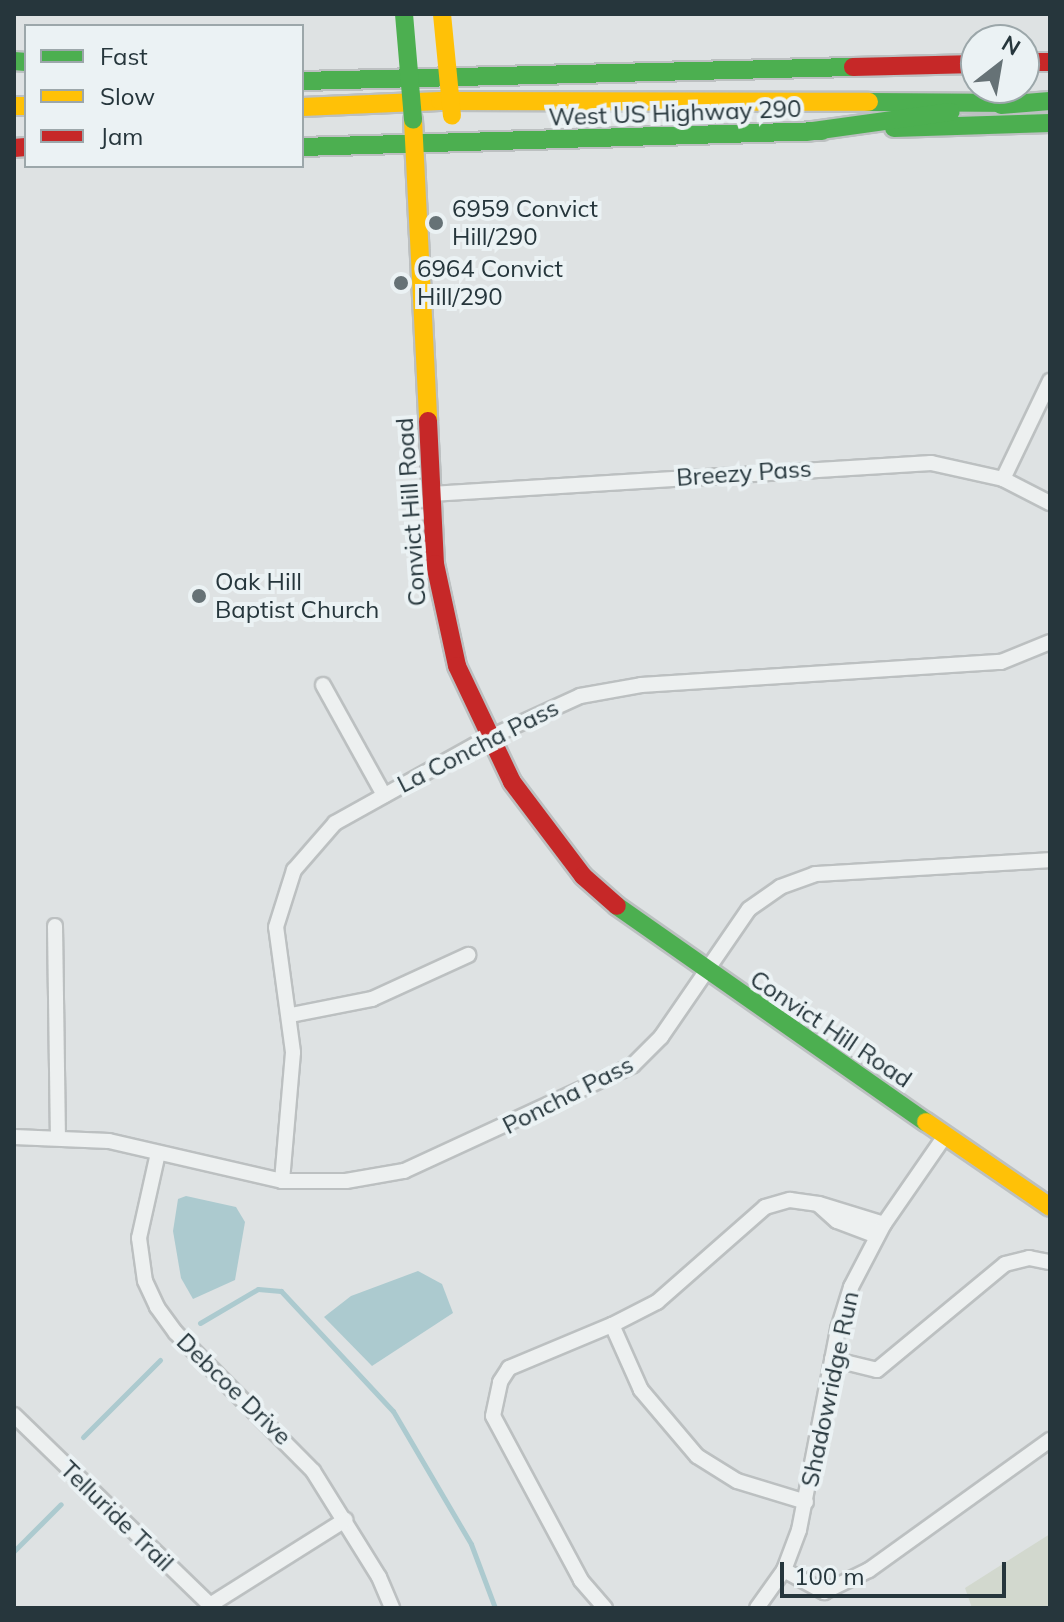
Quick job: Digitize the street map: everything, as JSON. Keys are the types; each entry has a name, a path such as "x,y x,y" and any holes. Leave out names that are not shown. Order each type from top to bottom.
{"main road":[{"name":"Convict Hill Road","path":"404,14 416,146 431,494 444,622 488,738 520,793 583,876 638,925 1050,1207"},
{"path":"442,14 446,109 459,127 491,143"},
{"name":"West US Highway 290","path":"304,81 960,64"},
{"path":"446,109 655,72"},
{"path":"304,107 446,109 960,104"},
{"path":"806,132 1011,104"},
{"name":"West US Highway 290","path":"304,147 416,146 1050,123"}],"street":[{"path":"1003,479 1050,381"},
{"name":"Breezy Pass","path":"431,494 931,463 1003,479 1050,503"},
{"name":"La Concha Pass","path":"282,1181 293,1066 291,1015 276,940 287,883 324,832 488,738 556,704 607,690 1001,662 1050,642"},
{"path":"323,685 384,795"},
{"name":"Poncha Pass","path":"14,1137 58,1136 158,1153 282,1181 333,1182 404,1171 616,1076 652,1048 749,909 780,887 815,874 1050,860"},
{"path":"55,926 58,1136"},
{"path":"291,1015 372,999 468,955"},
{"name":"Shadowridge Run","path":"757,1608 784,1570 806,1502 832,1359 851,1287 880,1230 945,1136"},
{"name":"Debcoe Drive","path":"158,1153 139,1238 145,1281 157,1307 176,1333 299,1453 345,1520 392,1608"},
{"path":"605,1608 581,1580 493,1416 500,1382 509,1368 612,1325 668,1293 765,1207 790,1200 819,1204 880,1230"},
{"path":"832,1359 877,1370 1005,1264 1029,1258 1050,1262"},
{"path":"612,1325 641,1390 697,1456 737,1481 806,1502"},
{"name":"Telluride Trail","path":"14,1415 210,1605 345,1520"},
{"path":"784,1570 824,1592 869,1570 1050,1440"}],"shaded area":[{"path":"1050,1534 1050,1608 972,1608 965,1588"}],"water":[{"path":"186,1196 236,1207 245,1222 235,1280 193,1299 181,1278 173,1231 178,1199"},
{"path":"418,1271 442,1284 453,1313 372,1366 324,1317 351,1296"}],"waterway":[{"path":"200,1323 258,1289 281,1291 393,1411 471,1544 495,1608"},
{"path":"83,1437 160,1360"},
{"path":"14,1551 61,1504"}],"traffic: fast":[{"path":"404,14 413,120"},
{"path":"14,61 24,62"},
{"path":"304,81 853,67"},
{"path":"1001,105 1050,101"},
{"path":"869,102 960,103"},
{"path":"806,132 951,112"},
{"path":"894,128 1050,123"},
{"path":"304,147 822,131"},
{"path":"617,906 926,1122"}],"traffic: slow":[{"path":"442,14 452,116"},
{"path":"304,107 440,101 869,102"},
{"path":"14,106 24,106"},
{"path":"413,120 428,421"},
{"path":"926,1122 1050,1207"}],"traffic: jam":[{"path":"1040,62 1050,62"},
{"path":"853,67 960,64"},
{"path":"14,148 24,147"},
{"path":"428,421 435,564 457,666 512,782 583,876 617,906"}],"place":[{"name":"6959 Convict Hill/290","path":"436,223"},
{"name":"6964 Convict Hill/290","path":"401,283"},
{"name":"Oak Hill Baptist Church","path":"199,596"}]}
